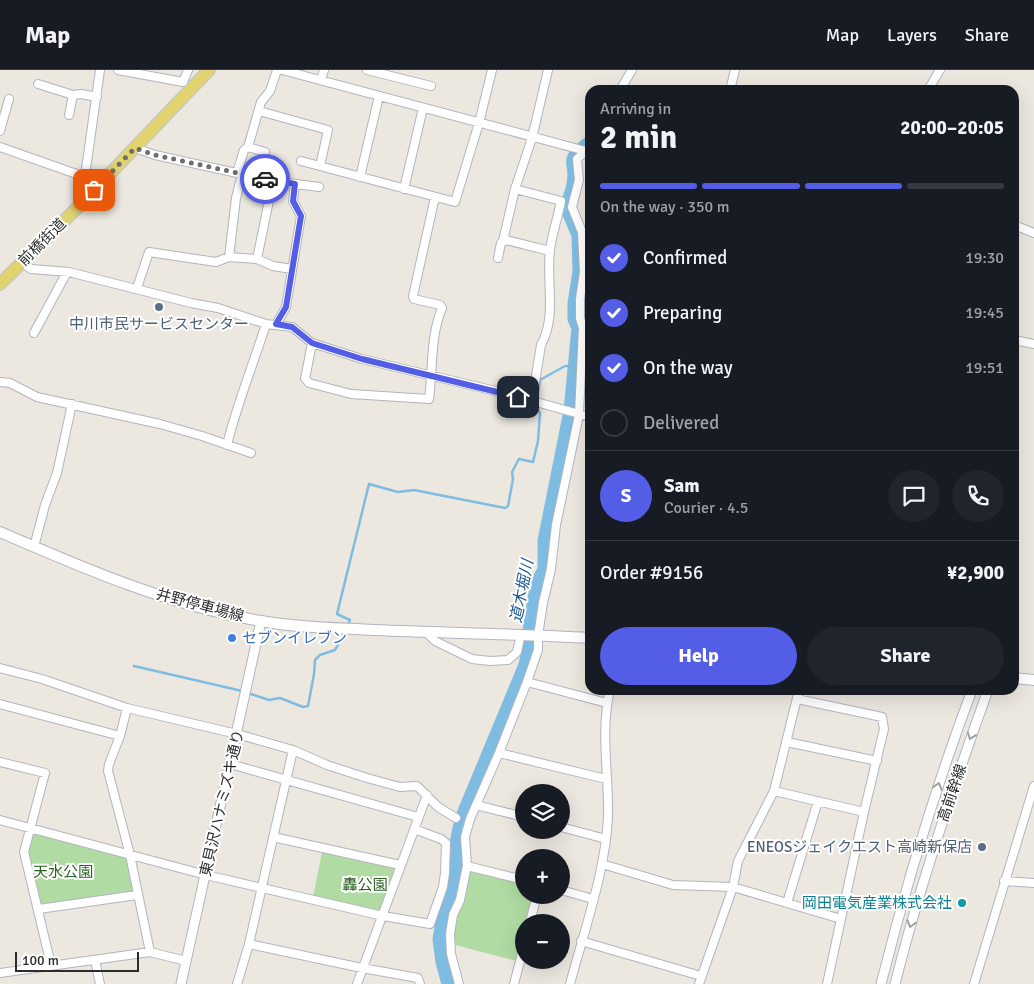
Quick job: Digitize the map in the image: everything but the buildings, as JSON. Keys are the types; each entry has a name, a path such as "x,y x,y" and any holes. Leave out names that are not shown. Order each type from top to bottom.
{"main road":[{"name":"前橋街道","path":"0,284 135,148 205,74"},
{"name":"井野停車場線","path":"0,532 166,598 204,609 261,621 296,626 585,638"},
{"path":"1019,678 1034,680"}],"street":[{"path":"80,204 100,70"},
{"path":"118,70 183,82 187,71 205,74"},
{"path":"228,257 239,173 244,150 248,147 261,102 270,91 277,70"},
{"path":"282,70 532,138 585,150"},
{"path":"321,80 324,70"},
{"path":"366,70 431,86"},
{"path":"301,161 455,202 479,123 492,70"},
{"path":"498,258 532,138 548,70"},
{"path":"623,85 632,70"},
{"path":"731,85 735,70"},
{"path":"931,85 940,70"},
{"path":"38,84 73,95 81,94 97,97"},
{"path":"69,114 73,95"},
{"path":"360,177 379,96"},
{"path":"0,131 9,99"},
{"path":"404,189 423,108"},
{"path":"259,111 328,130 320,166"},
{"path":"0,147 85,177"},
{"path":"248,147 265,152"},
{"path":"135,148 155,155 273,181 319,187"},
{"path":"459,984 451,954 450,934 453,915 464,884 467,866 465,837 470,819 500,753 528,682 538,650 538,636 543,602 551,570 556,525 579,415 583,328 580,318 580,299 584,272 582,232 572,207 579,180 578,159 585,153"},
{"path":"257,258 273,181"},
{"path":"276,324 286,307 301,216 293,201 295,184"},
{"path":"516,190 561,201 550,251 550,316 545,338 541,345 532,401"},
{"path":"312,343 306,378 309,383 351,394 430,399 435,324 442,308 414,299 413,296 435,198"},
{"path":"1019,227 1034,233"},
{"path":"503,241 550,251"},
{"path":"137,288 149,252 216,262 228,257 257,258 273,266 292,269"},
{"path":"22,262 31,269 67,272 218,308 266,324 292,327 312,343 362,359 585,416"},
{"path":"34,333 67,272"},
{"path":"227,445 234,414 252,369 266,324"},
{"path":"1019,341 1034,344"},
{"path":"0,382 10,383 36,397 160,424 251,453"},
{"path":"34,547 45,505 57,474 72,404"},
{"name":"東貝沢ハナミズキ通り","path":"181,984 261,621"},
{"path":"426,632 434,641 472,659 490,661 508,660 517,652 520,634"},
{"path":"0,668 42,679 127,708 237,734 293,750 326,765 367,778 400,786 418,786 438,807 456,818"},
{"path":"528,682 607,703"},
{"path":"570,984 602,864 606,839 608,815 605,715 609,695"},
{"path":"581,942 700,980 734,887 738,861 774,791 798,695"},
{"name":"高前幹線","path":"881,984 945,760 970,695"},
{"name":"高前幹線","path":"896,984 904,947 937,835 986,695"},
{"path":"798,699 882,717 884,729 827,984"},
{"path":"0,704 120,736"},
{"path":"127,708 108,771 130,855 150,952"},
{"path":"787,742 877,761"},
{"path":"237,984 249,944 293,750"},
{"path":"500,753 606,779"},
{"path":"0,762 44,773 24,852 52,965"},
{"path":"230,764 418,817"},
{"path":"974,984 1034,786"},
{"path":"774,791 864,812"},
{"path":"357,984 426,794"},
{"path":"787,903 818,801"},
{"path":"476,805 515,815"},
{"path":"0,820 206,875 383,916 427,924 432,922 443,887 446,843 441,839 414,830"},
{"path":"570,829 606,839"},
{"path":"273,837 400,865"},
{"path":"602,864 673,885 734,887 841,919"},
{"path":"467,866 515,878"},
{"path":"1004,881 1034,883"},
{"path":"570,893 592,899"},
{"path":"39,909 137,895"},
{"path":"249,944 418,978 420,984"},
{"path":"0,973 150,952 186,961"},
{"path":"95,960 100,984"},
{"path":"514,984 518,969"}],"green space":[{"name":"天水公園","path":"32,835 125,858 128,860 133,890 130,893 44,905 40,902 28,856"},
{"name":"轟公園","path":"322,852 393,867 395,871 381,909 377,911 313,897"},
{"path":"473,870 515,882 515,904 532,904 529,914 515,914 515,960 455,945 455,917 469,872"}],"waterway":[{"name":"道木堀川","path":"449,984 443,962 440,939 444,917 455,886 457,843 462,819 526,665 538,582 545,570 545,541 571,411 579,328 575,319 575,303 580,272 579,235 567,207 574,184 575,170 573,162 576,155 585,147"},
{"path":"347,627 350,620 337,614 369,484 398,492 414,490 505,508 508,506 513,479 512,472 519,459 533,462 538,441 540,413 536,406 540,380 565,366 576,366"},
{"path":"248,693 269,700 280,698 303,707 308,706 315,660 320,655 335,650 345,632"},
{"path":"134,666 242,691"}],"way so far":[{"path":"94,190 135,148 155,155 265,179"}],"place":[{"name":"中川市民サービスセンター","path":"159,307"},
{"name":"セブンイレブン","path":"232,638"},
{"name":"ENEOSジェイクエスト高崎新保店","path":"982,847"},
{"name":"岡田電気産業株式会社","path":"962,903"}],"route":[{"path":"265,179 295,184 293,201 301,216 286,307 276,324 292,327 312,343 324,348 518,397"}]}
